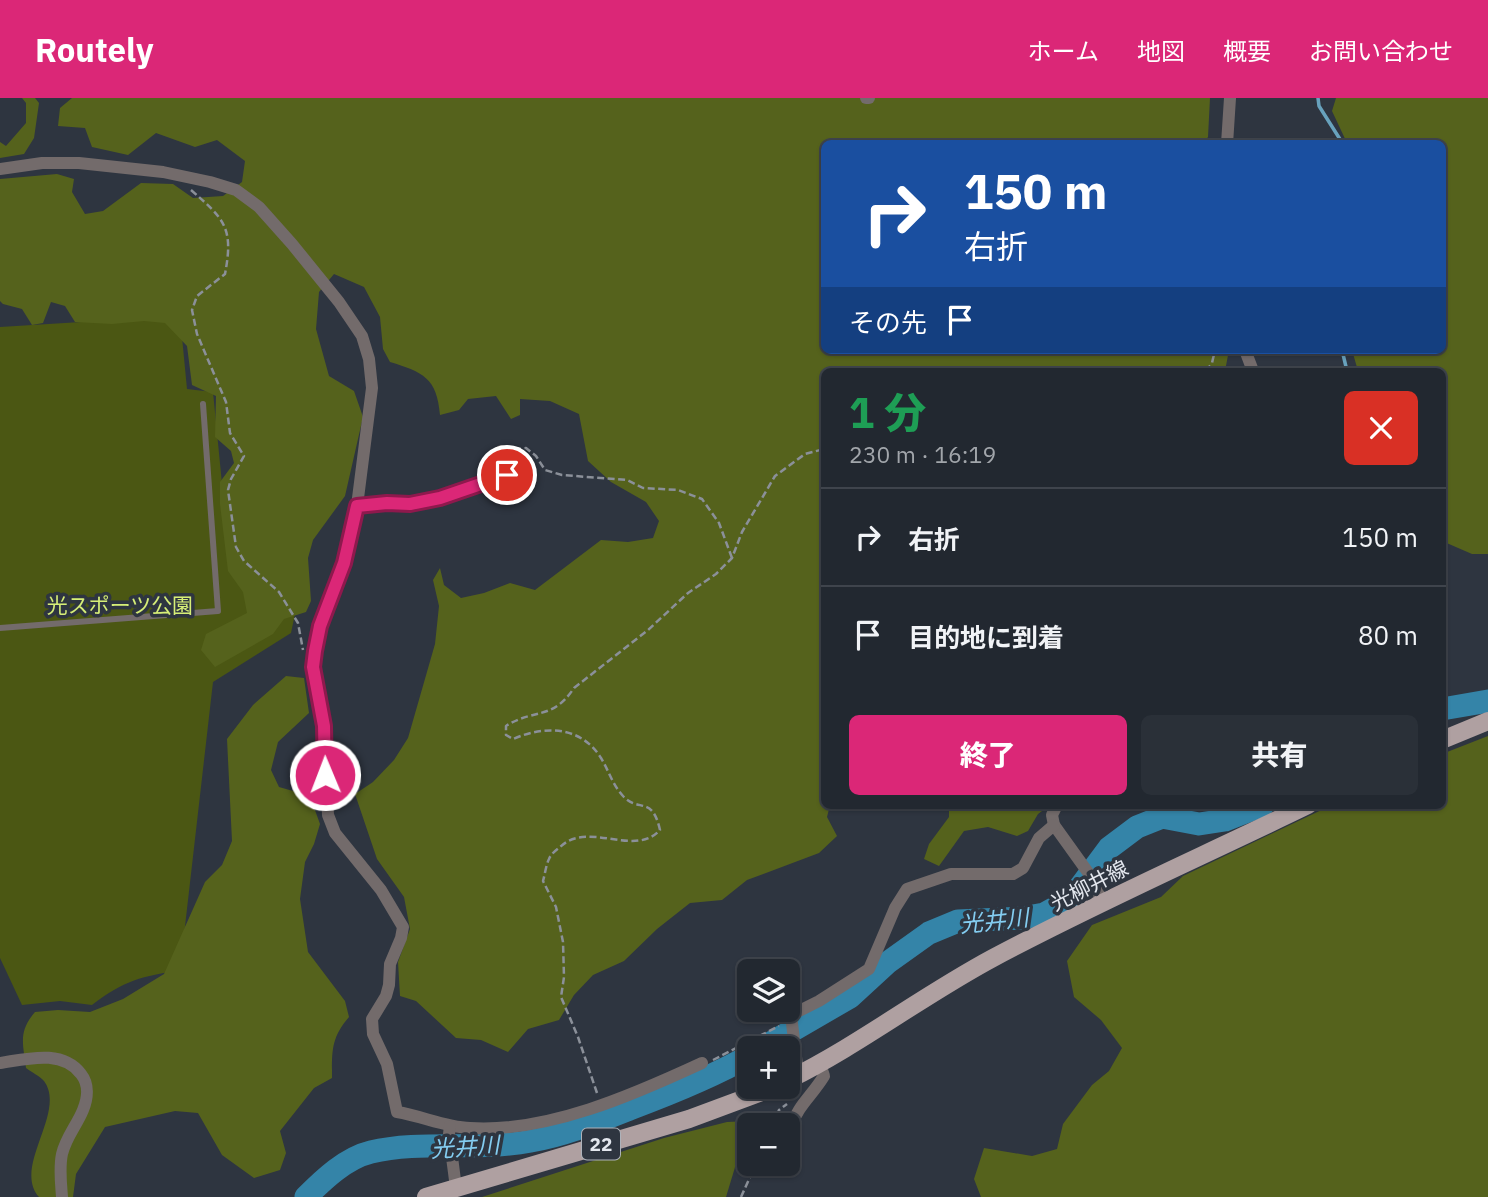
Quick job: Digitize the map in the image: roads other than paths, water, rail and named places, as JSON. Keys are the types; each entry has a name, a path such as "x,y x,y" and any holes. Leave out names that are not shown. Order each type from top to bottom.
{"main road":[{"path":"1446,738 1488,721"},
{"name":"光柳井線","path":"800,1074 993,958 1299,809"},
{"name":"22","path":"426,1197 689,1119 743,1099"}],"street":[{"path":"1227,140 1230,98"},
{"path":"0,169 42,163 79,163 181,176 236,190 259,207 339,302 362,336 369,359 372,388 357,506 344,563 320,626 313,667 324,726 328,816 335,833 382,890 403,927 390,964 386,996 373,1019 373,1034 387,1064 397,1112 416,1115 450,1130 533,1124 601,1104 702,1063"},
{"path":"357,506 410,504 440,498 507,475 500,451"},
{"path":"1054,809 1052,815 1054,825 1092,878 1103,904"},
{"path":"795,1036 791,1015 819,1001 869,969 895,908 907,889 951,874 1013,874 1023,868 1039,838 1054,825"},
{"path":"0,1063 46,1057 62,1059 76,1067 86,1080 87,1095 83,1110 62,1152 62,1197"},
{"path":"797,1113 824,1076 820,1064"},
{"path":"450,1130 456,1188"}],"lane":[{"path":"0,628 218,611 203,404"}],"waterway":[{"path":"1318,98 1319,106 1340,140"},
{"path":"1343,354 1346,368"},
{"name":"光井川","path":"1446,708 1488,701"},
{"name":"光井川","path":"783,1036 850,997 887,963 929,933 958,921 1022,918 1044,914 1071,899 1109,848 1137,827 1162,817 1199,824 1225,820 1253,809"},
{"name":"光井川","path":"306,1197 336,1170 371,1152 390,1148 511,1144 557,1135 595,1123 677,1090 737,1062"}],"park label":[{"name":"光スポーツ公園","path":"120,605"}]}
